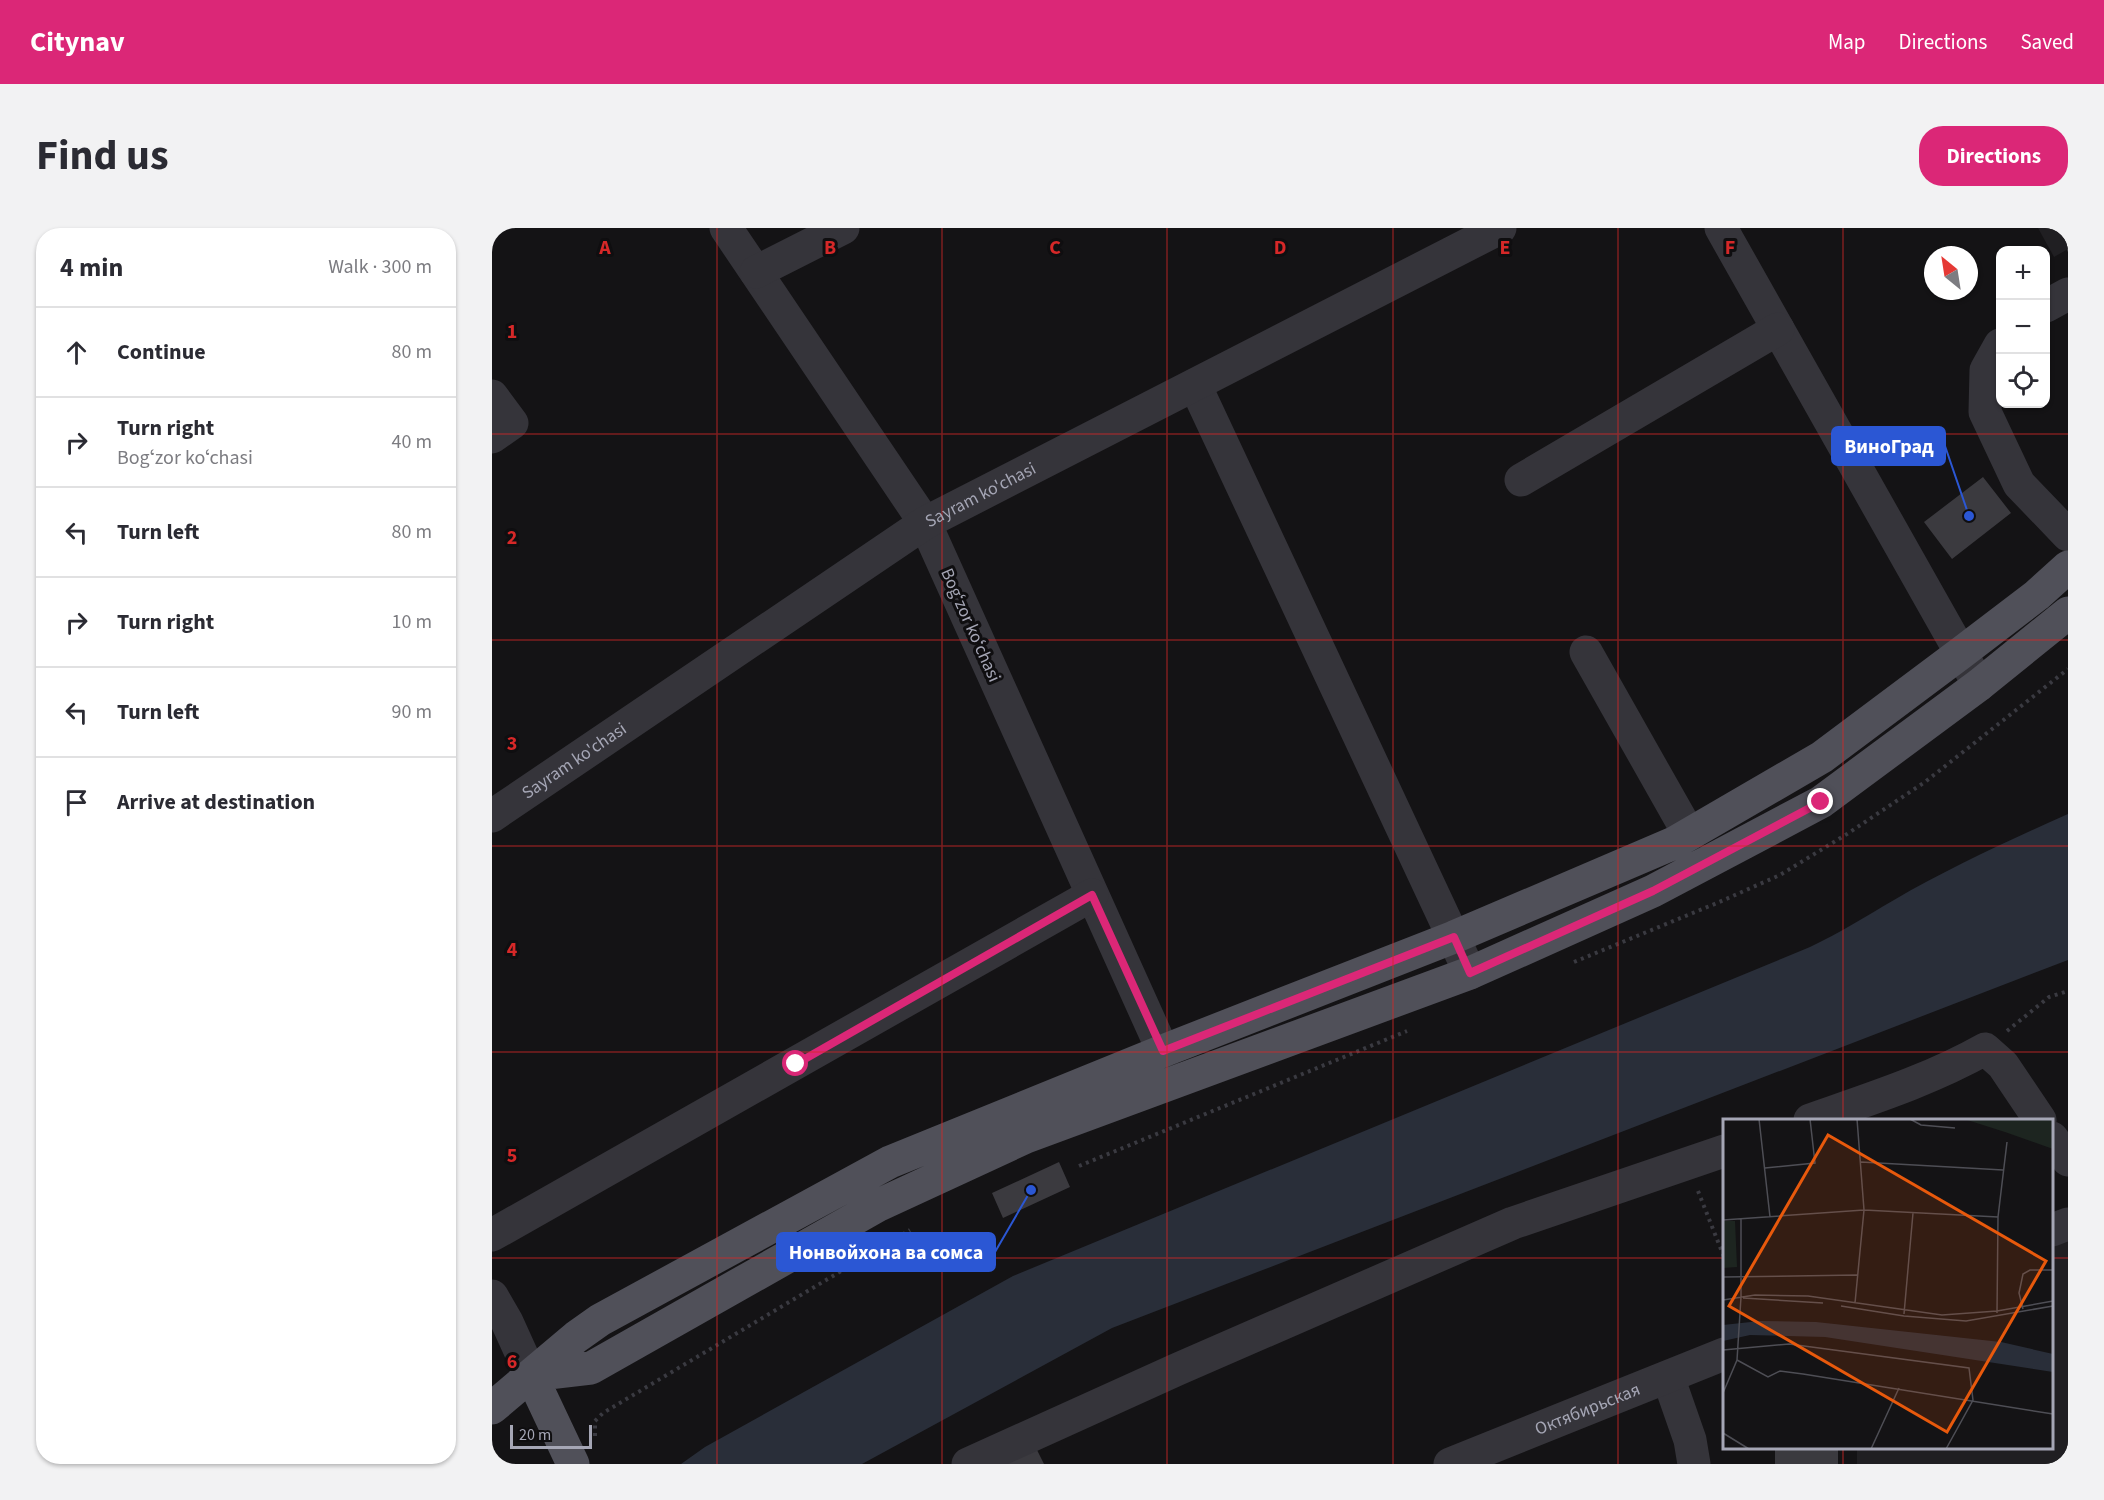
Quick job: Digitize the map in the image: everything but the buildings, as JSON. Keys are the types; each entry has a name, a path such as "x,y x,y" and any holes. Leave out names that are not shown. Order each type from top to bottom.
{"main road":[{"path":"492,1408 576,1337 600,1320 890,1162 1163,1051 1454,937 1674,843 1822,756 2037,595 2068,567"},
{"path":"531,1375 591,1368 879,1205 1026,1137 1470,973 1653,891 1821,802 1979,685 2068,614"},
{"path":"531,1375 578,1453"}],"street":[{"name":"Bogʻzor koʻchasi","path":"726,228 925,522 1163,1051"},
{"path":"756,272 843,228"},
{"name":"Sayram ko'chasi","path":"492,816 925,522 1500,228"},
{"path":"1721,228 1979,685"},
{"path":"2050,304 2068,294"},
{"path":"1521,480 1778,329"},
{"path":"1996,353 1986,370 1985,412 2019,484 2068,535"},
{"path":"1195,385 1470,973"},
{"path":"492,396 512,423 492,437"},
{"path":"1586,652 1689,834"},
{"path":"492,1235 1092,895"},
{"path":"1813,1119 1904,1088 1959,1063 1985,1048 2003,1065 2039,1119"},
{"path":"2053,1139 2068,1160"},
{"path":"969,1464 1513,1224 1723,1152"},
{"path":"2053,1230 2068,1224"},
{"path":"492,1296 507,1322 531,1375"},
{"name":"Октябирьская","path":"1450,1464 1723,1355"},
{"path":"1668,1377 1690,1440 1694,1464"}],"path":[{"path":"1985,1048 2049,997 2068,991"},
{"path":"1688,1164 1723,1252"},
{"path":"578,1453 595,1421 603,1413 910,1230"}],"shaded area":[{"path":"2038,228 2068,228 2068,249 2054,257 2050,246"},
{"path":"2068,814 2068,960 1112,1328 862,1464 681,1464 705,1447 1013,1276 1810,947 1936,877"},
{"path":"2068,1216 2068,1464 1857,1464 1857,1449 2053,1449 2053,1222"}],"place":[{"name":"ВиноГрад","path":"1969,516"},
{"name":"Нонвойхона ва сомса","path":"1031,1190"}],"route":[{"path":"796,1064 1092,895 1163,1051 1454,937 1470,973 1653,891 1821,802"}]}
